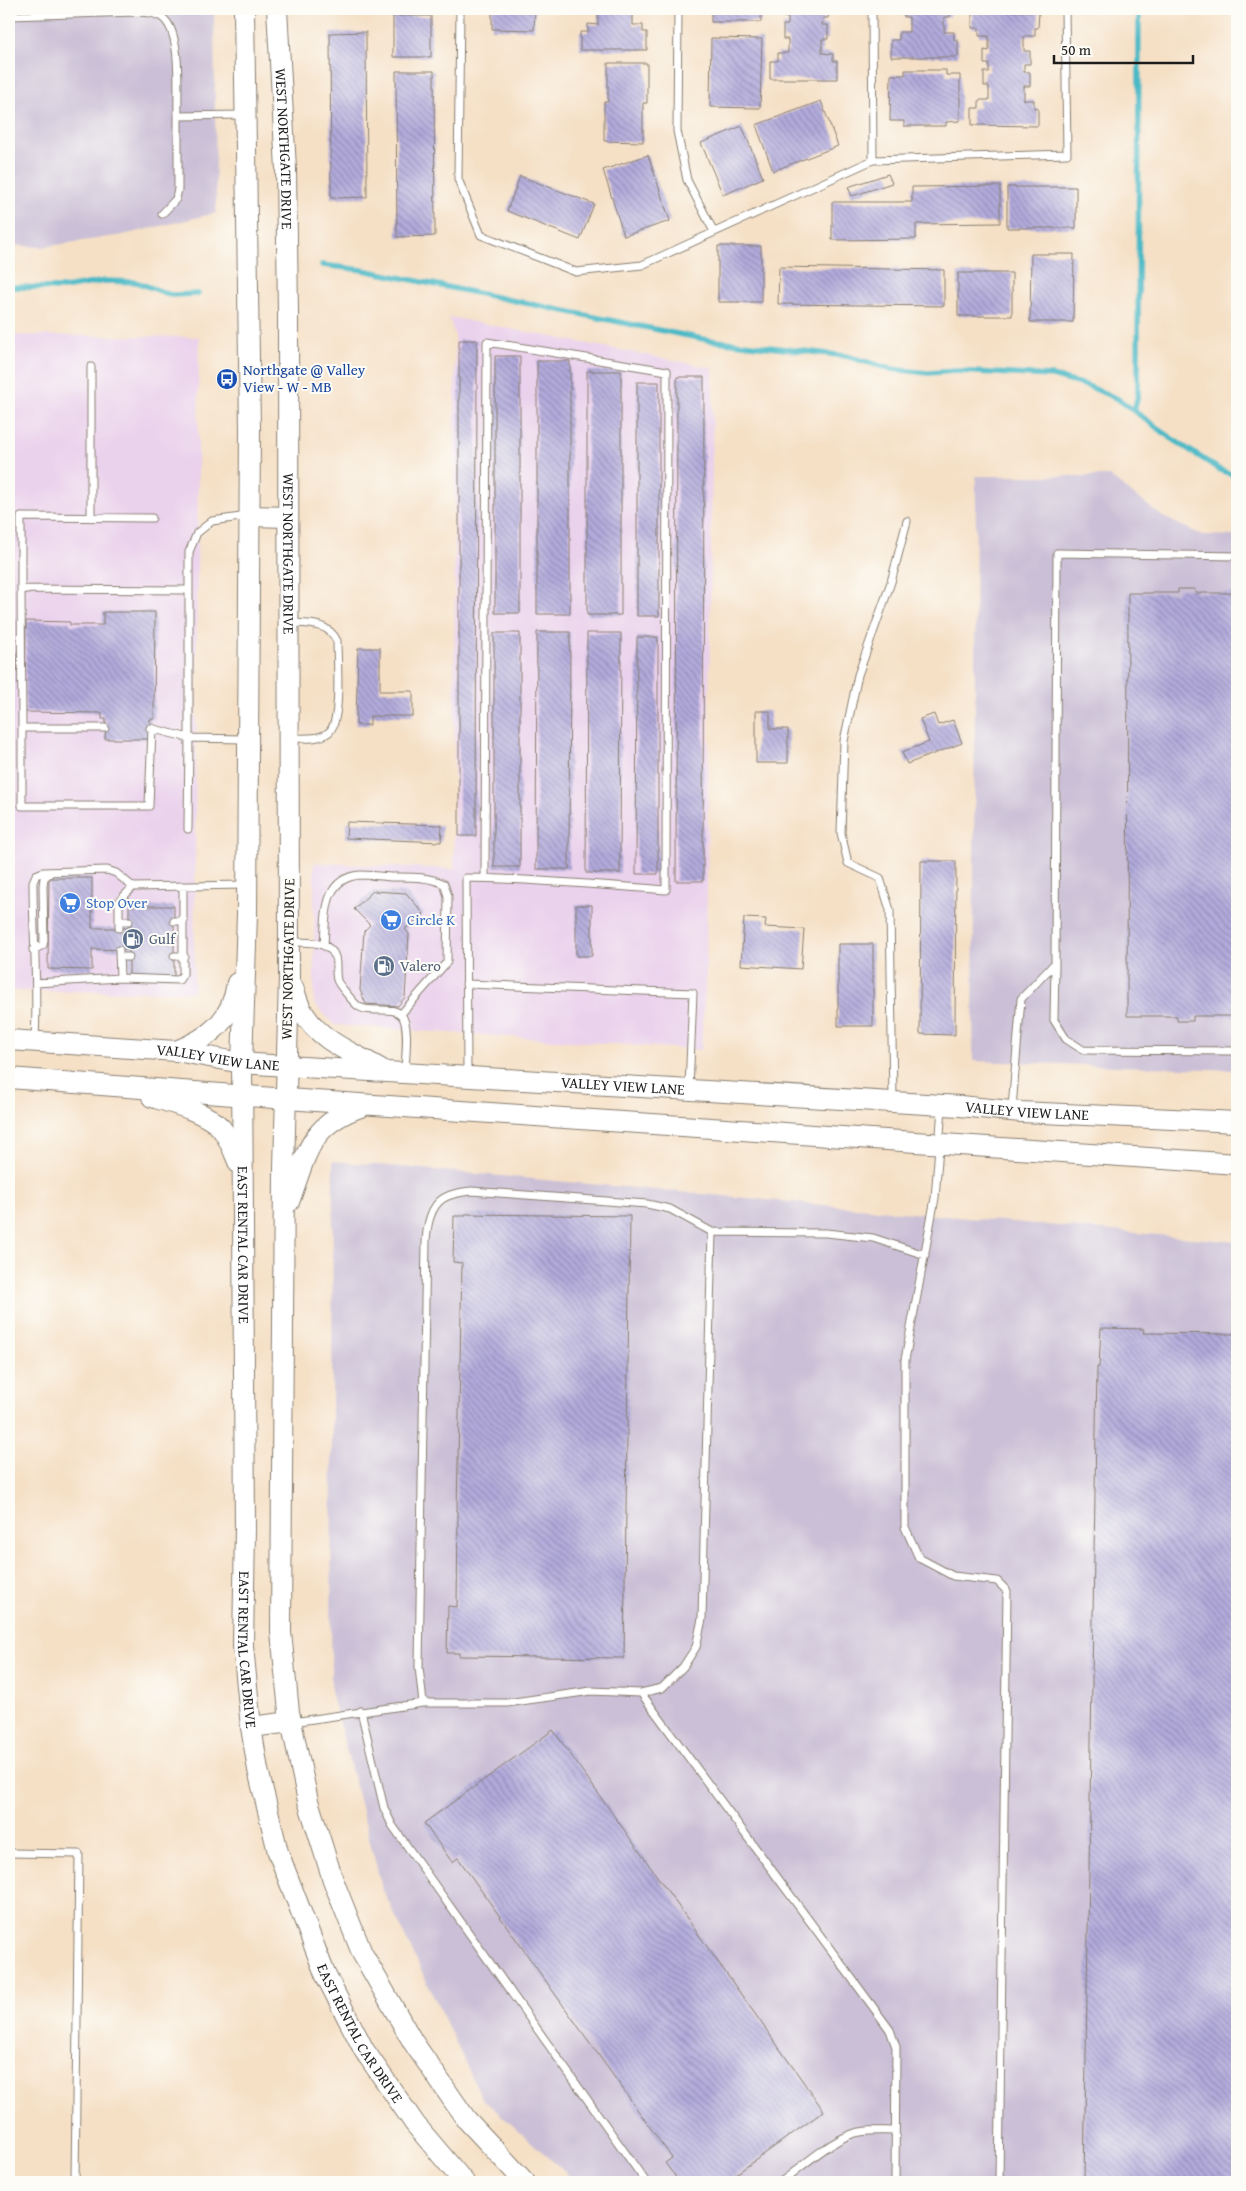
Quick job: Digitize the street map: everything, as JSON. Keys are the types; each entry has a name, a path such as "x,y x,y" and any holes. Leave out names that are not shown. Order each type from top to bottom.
{"main road":[{"path":"242,1062 247,914 250,516 249,264 244,9"},
{"name":"WEST NORTHGATE DRIVE","path":"277,9 286,169 289,738 287,1099"},
{"path":"250,516 288,516"},
{"path":"176,1051 198,1042 213,1031 225,1016 235,995 247,914"},
{"path":"289,978 302,1012 316,1029 335,1045 395,1072"},
{"name":"VALLEY VIEW LANE","path":"9,1040 176,1051 242,1062 286,1066 942,1105 1012,1111 1237,1122"},
{"name":"EAST RENTAL CAR DRIVE","path":"242,1062 245,1529 243,1646 251,1727 258,1770 278,1852 325,1974 364,2050 415,2124 464,2182"},
{"path":"9,1078 940,1145 1237,1164"},
{"path":"122,1087 177,1105 208,1118 221,1128 234,1151 242,1172"},
{"path":"287,1099 284,1218 281,1632 291,1722 308,1801 333,1880 362,1953 413,2042 466,2119 525,2182"},
{"path":"284,1218 313,1138 332,1119 368,1104"},
{"path":"251,1727 291,1722"}],"lane":[{"path":"460,9 458,178 482,235 576,272 642,265 873,160 1067,154 1065,9"},
{"path":"678,9 677,131 687,180 714,232"},
{"path":"872,9 873,160"},
{"path":"9,16 136,12 149,13 165,19 171,29 176,51 178,189 176,198 162,214"},
{"path":"178,116 246,114"},
{"path":"467,1077 466,878 486,878 521,878 666,890 667,371 487,342 486,878"},
{"path":"91,518 92,367"},
{"path":"188,829 189,552 197,533 212,521 250,516"},
{"path":"152,518 21,517 22,806 149,806 151,728 189,738 248,739"},
{"path":"893,1102 890,910 880,878 848,863 841,833 844,741 858,675 891,582 907,521"},
{"path":"1237,556 1057,553 1054,1020 1066,1040 1084,1050 1237,1051"},
{"path":"21,589 189,590"},
{"path":"288,623 322,625 333,632 337,641 337,717 330,731 320,738 289,738"},
{"path":"22,728 105,728"},
{"path":"35,1041 36,983 33,950 33,882 36,875 52,872 106,870 116,873 133,887 247,885"},
{"path":"33,950 43,945 44,878 52,872"},
{"path":"324,946 327,902 333,889 346,878 359,875 431,878 444,884 448,896 447,962 401,1014"},
{"path":"36,983 120,978 179,980 183,974 184,956 183,886"},
{"path":"129,921 119,924 120,901 133,887"},
{"path":"174,921 184,921"},
{"path":"289,942 310,942 324,946 333,952 339,986 353,998 357,1005 363,1008 394,1011 401,1014 406,1022 395,1072"},
{"path":"120,978 119,954 129,957"},
{"path":"174,956 184,956"},
{"path":"1012,1111 1021,999 1055,963"},
{"path":"466,984 692,994 688,1090"},
{"path":"942,1105 935,1198 905,1360 905,1527 919,1558 953,1576 997,1580 1007,1591 999,2182"},
{"path":"423,1703 419,1667 427,1225 433,1209 446,1196 471,1191 647,1204 670,1209 712,1232 826,1233 873,1238 925,1255"},
{"path":"291,1722 423,1703 499,1704 591,1691 641,1693 662,1688 683,1668 696,1647 702,1620 712,1232"},
{"path":"641,1693 890,2030 896,2047 895,2182"},
{"path":"361,1711 384,1808 392,1825 646,2182"},
{"path":"9,1853 79,1854 75,2182"},
{"path":"781,2182 834,2144 853,2134 871,2130 895,2131"}],"shaded area":[{"path":"9,9 214,9 216,213 123,235 42,247 9,245"},
{"path":"449,317 713,368 706,974 701,1050 335,1025 314,1004 314,863 454,869 455,336"},
{"path":"9,335 199,337 194,992 9,991"},
{"path":"976,476 1109,476 1163,517 1202,535 1237,536 1237,1070 973,1061"},
{"path":"333,1161 1237,1242 1237,2182 576,2182 482,2098 382,1888 331,1691"}],"building":[{"path":"492,9 535,9 534,30 492,29"},
{"path":"598,9 633,9 633,25 643,25 643,32 647,32 647,50 580,50 580,32 588,32 588,24 598,25"},
{"path":"711,9 761,9 761,22 711,22"},
{"path":"783,9 829,9 828,18 823,18 822,25 828,25 828,39 822,39 822,53 833,54 833,61 837,61 837,79 770,79 770,61 778,61 778,53 788,53 788,39 783,39 783,25 788,25 788,18 783,17"},
{"path":"904,9 950,9 950,17 944,17 944,32 954,32 954,40 958,40 958,57 891,57 891,40 899,40 899,32 909,32 909,17 904,17"},
{"path":"972,11 1039,11 1038,28 1035,28 1035,36 1024,36 1024,51 1030,51 1030,64 1024,64 1024,72 1030,72 1030,86 1024,86 1024,100 1034,100 1034,108 1038,108 1038,126 972,125 972,108 979,108 979,100 989,100 989,86 984,86 984,72 989,72 989,64 984,64 984,50 989,51 989,36 979,36 979,28 972,28"},
{"path":"393,16 431,16 431,57 393,57"},
{"path":"366,32 367,197 331,198 330,33"},
{"path":"711,38 762,39 760,108 710,107"},
{"path":"608,63 647,63 647,103 643,103 643,142 604,141 604,102 608,102"},
{"path":"905,70 946,70 946,75 960,75 960,121 946,122 946,126 904,126 904,121 890,121 891,75 905,75"},
{"path":"396,71 434,71 435,236 397,237"},
{"path":"821,101 838,146 773,171 756,125"},
{"path":"742,126 763,178 723,195 701,143"},
{"path":"648,155 670,221 624,236 603,170"},
{"path":"888,174 892,183 852,196 848,187"},
{"path":"520,176 594,204 580,240 507,211"},
{"path":"1000,186 1000,223 916,224 916,239 832,240 832,202 912,202 912,187"},
{"path":"1007,187 1076,187 1076,228 1007,228"},
{"path":"718,246 761,246 761,302 718,302"},
{"path":"1031,254 1074,254 1073,322 1030,322"},
{"path":"779,267 944,270 944,306 778,304"},
{"path":"958,273 1012,273 1012,316 958,316"},
{"path":"459,340 477,340 476,836 459,836"},
{"path":"495,356 520,356 520,613 495,613"},
{"path":"537,361 570,361 570,614 537,614"},
{"path":"587,371 621,371 621,615 587,615"},
{"path":"677,377 704,377 703,881 676,881"},
{"path":"637,382 659,382 659,616 637,616"},
{"path":"1178,589 1195,589 1195,593 1237,593 1237,1016 1193,1016 1193,1021 1177,1021 1177,1016 1127,1016 1128,593 1178,593"},
{"path":"103,612 155,612 154,719 150,719 150,739 105,739 106,719 102,719 102,713 25,712 26,621 70,622 70,625 103,625"},
{"path":"537,632 570,632 569,869 536,869"},
{"path":"494,633 520,633 520,867 494,867"},
{"path":"587,633 621,633 620,873 586,873"},
{"path":"637,637 658,637 658,874 636,874"},
{"path":"358,648 380,648 380,691 413,691 413,716 370,716 370,725 356,725"},
{"path":"756,711 770,711 770,729 788,729 788,763 756,763"},
{"path":"934,714 938,725 953,720 962,743 907,764 902,752 929,742 920,719"},
{"path":"347,822 442,825 441,842 346,838"},
{"path":"921,861 956,861 955,1035 920,1034"},
{"path":"49,878 92,878 92,928 129,928 129,906 174,906 174,977 129,977 129,950 92,949 92,970 48,969"},
{"name":"Valero","path":"373,891 406,893 424,914 405,929 409,934 405,997 398,1006 366,1004 360,990 364,931 370,925 354,909"},
{"path":"576,905 592,905 592,956 576,956"},
{"path":"744,918 766,919 765,927 804,929 801,969 741,965"},
{"path":"838,944 873,944 873,1026 838,1026"},
{"path":"465,1214 630,1216 624,1658 459,1656 459,1653 447,1653 448,1606 457,1607 462,1263 453,1262 454,1216 465,1216"},
{"path":"1101,1328 1144,1329 1143,1333 1237,1334 1237,2182 1084,2182 1097,1367 1099,1367"},
{"path":"553,1730 824,2111 725,2182 679,2182 665,2163 672,2158 458,1858 452,1862 424,1823"}],"waterway":[{"path":"1134,411 1138,395 1139,9"},
{"path":"322,265 363,270 708,340 846,356 891,369 928,373 956,371 1052,376 1088,386 1118,399 1171,438 1220,470 1237,476"},
{"path":"9,287 64,288 105,281 136,282 171,295 198,294"}],"place":[{"name":"Northgate @ Valley View - W - MB","path":"227,379"},
{"name":"Stop Over","path":"70,903"},
{"name":"Circle K","path":"391,920"},
{"name":"Gulf","path":"133,939"},
{"name":"Valero","path":"384,966"}]}
